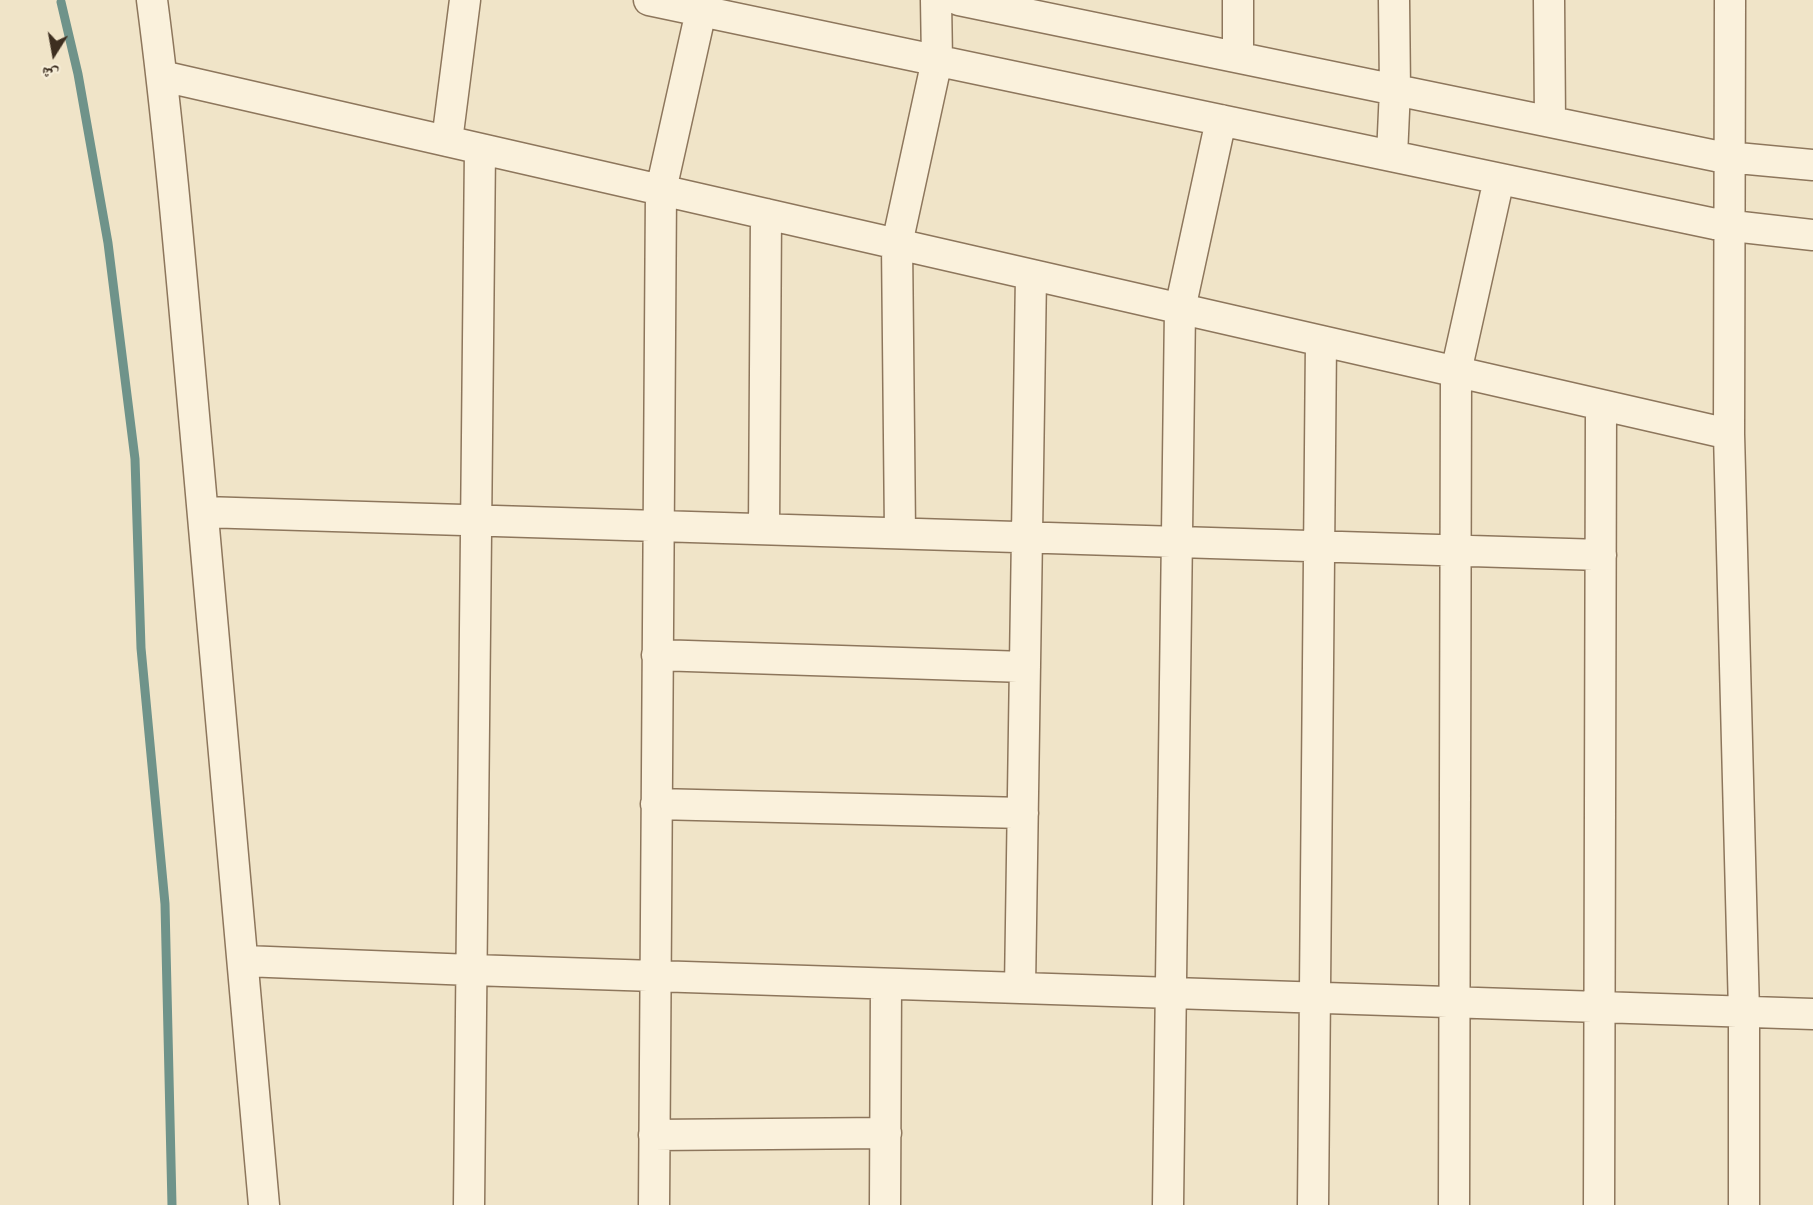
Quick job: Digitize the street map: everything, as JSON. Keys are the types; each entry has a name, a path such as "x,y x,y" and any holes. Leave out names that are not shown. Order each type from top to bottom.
{"street":[{"path":"152,0 162,76 203,512 264,1205"},
{"path":"447,141 465,0"},
{"path":"649,0 1715,224 1813,235"},
{"path":"900,533 897,244 937,60 936,0"},
{"path":"959,0 1091,13 1238,56 1716,156 1813,165"},
{"path":"1238,0 1238,56"},
{"path":"1392,156 1395,89 1394,0"},
{"path":"1549,0 1550,121"},
{"path":"1730,0 1729,434 1744,1012 1744,1205"},
{"path":"654,1205 661,190 701,10"},
{"path":"162,76 1729,434"},
{"path":"1168,1205 1180,309 1221,120"},
{"path":"469,1205 480,149"},
{"path":"1454,1205 1456,372 1499,179"},
{"path":"764,529 766,214"},
{"path":"1020,988 1031,275"},
{"path":"1313,1205 1321,341"},
{"path":"1599,1205 1601,405"},
{"path":"203,512 1601,555"},
{"path":"657,655 1025,666"},
{"path":"656,804 1023,813"},
{"path":"244,961 1813,1014"},
{"path":"885,1205 886,984"},
{"path":"654,1135 885,1132"}],"waterway":[{"path":"61,2 78,74 108,243 135,459 141,648 165,904 172,1205"}]}
